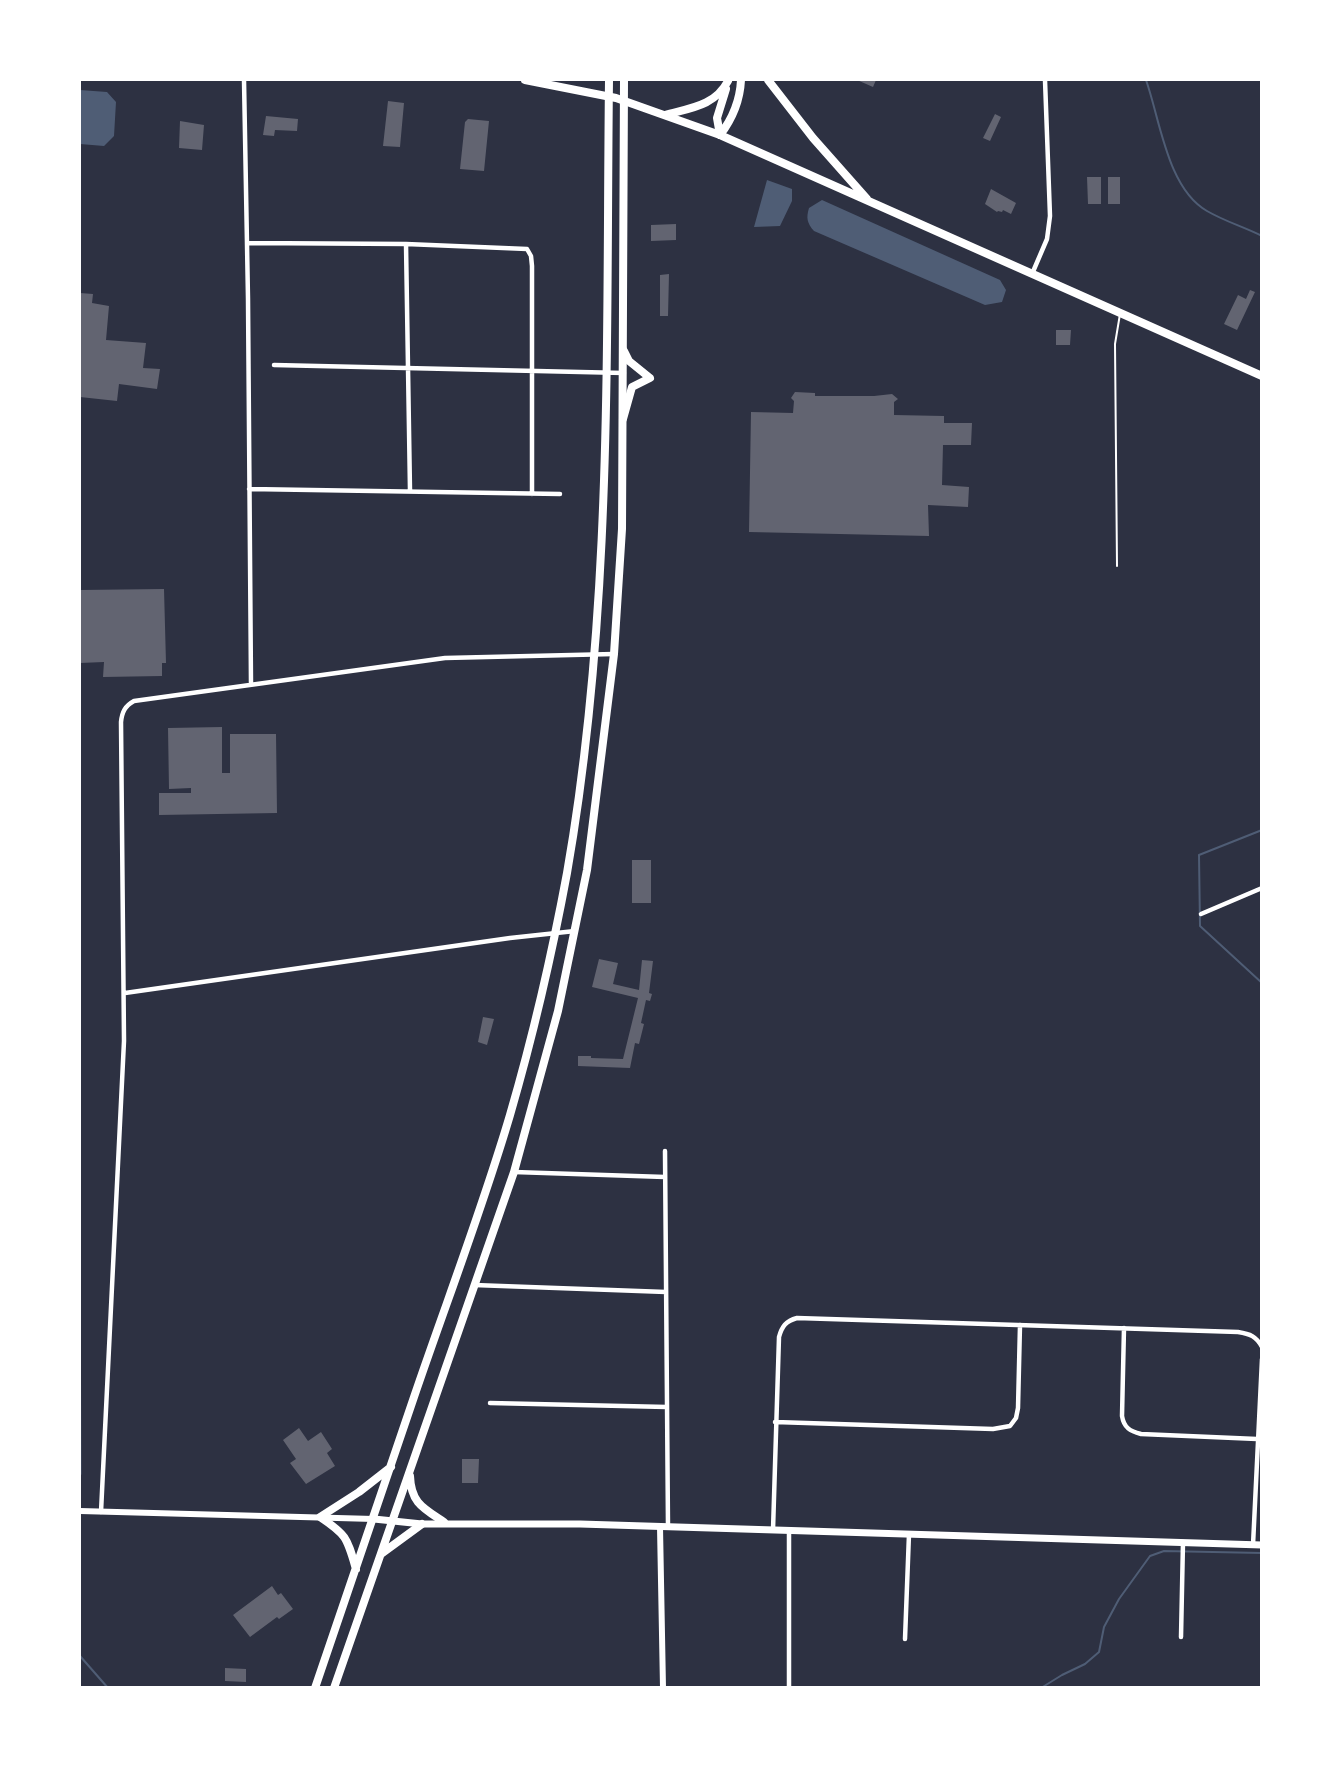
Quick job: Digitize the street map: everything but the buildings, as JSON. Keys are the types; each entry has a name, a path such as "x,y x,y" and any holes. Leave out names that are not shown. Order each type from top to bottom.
{"highway":[{"path":"530,80 645,107 720,135 1262,376"},
{"path":"720,135 717,118 728,80"},
{"path":"665,115 706,104 717,97 728,80"},
{"path":"720,135 737,107 741,80"},
{"path":"768,80 813,138 870,202"},
{"path":"623,420 632,387 650,378 629,361 624,351"}],"main road":[{"path":"315,1688 468,1245 510,1116 529,1048 555,935 568,863 596,654 604,486 609,80"},
{"path":"334,1688 514,1172 546,1060 587,870 614,654 622,529 624,80"},
{"path":"356,1569 348,1540 342,1532 320,1517 359,1492 392,1466"},
{"path":"410,1472 410,1488 421,1507 444,1522"},
{"path":"374,1519 422,1524 444,1522 789,1530 1262,1545"},
{"path":"380,1555 422,1524"}],"street":[{"path":"244,80 250,684"},
{"path":"1032,274 1047,239 1050,216 1045,80"},
{"path":"247,243 406,244 527,249 531,256 532,266 532,494"},
{"path":"406,244 410,491"},
{"path":"274,365 408,366 624,373"},
{"path":"249,489 560,494"},
{"path":"101,1512 124,1041 120,723 126,705 134,701 445,658 614,654"},
{"path":"1201,914 1260,889 1262,896"},
{"path":"125,993 510,938 555,935 575,931"},
{"path":"663,1688 667,1407 666,1151"},
{"path":"514,1172 665,1177"},
{"path":"474,1286 666,1292"},
{"path":"773,1530 779,1337 782,1327 789,1320 797,1318 1238,1332 1258,1339 1262,1347"},
{"path":"775,1422 993,1429 1010,1426 1016,1418 1018,1408 1020,1325"},
{"path":"1125,1328 1122,1416 1124,1425 1131,1431 1141,1434 1257,1439"},
{"path":"1253,1545 1262,1359"},
{"path":"490,1403 667,1407"},
{"path":"80,1511 374,1519"},
{"path":"789,1530 789,1688"},
{"path":"905,1639 909,1534"},
{"path":"1180,1637 1183,1542"}],"lane":[{"path":"1117,566 1115,344 1120,313"}],"shaded area":[{"path":"80,90 107,92 116,102 114,136 104,146 80,144"},
{"path":"767,180 792,189 792,201 780,226 754,227"},
{"path":"822,200 1000,280 1006,290 1002,302 985,305 814,231 808,220 809,208"},
{"path":"80,1265 82,1474 80,1477"}],"waterway":[{"path":"1146,80 1174,170 1193,200 1220,218 1262,236"},
{"path":"1262,830 1199,855 1200,926 1262,983"},
{"path":"1041,1688 1085,1664 1099,1652 1104,1627 1119,1599 1150,1556 1164,1551 1262,1553"},
{"path":"80,1656 108,1688"}]}
